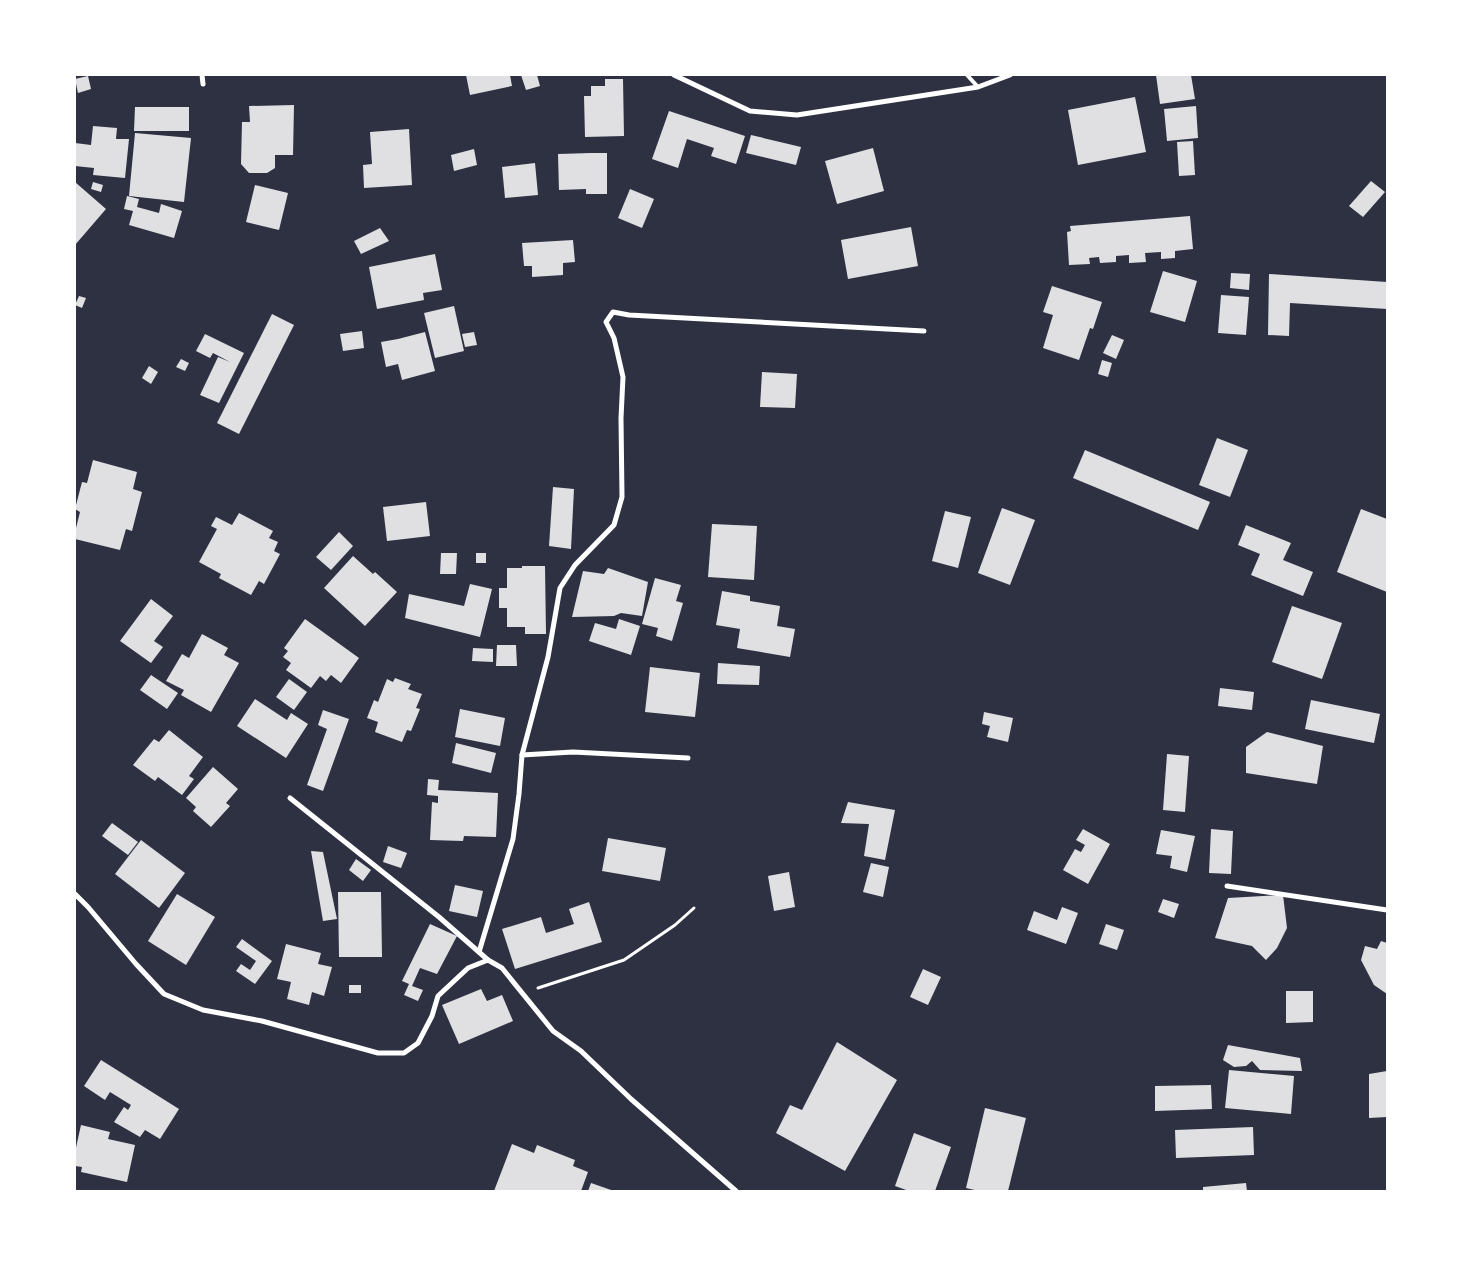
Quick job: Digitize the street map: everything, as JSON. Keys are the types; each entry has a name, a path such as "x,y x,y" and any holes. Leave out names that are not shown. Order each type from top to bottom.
{"street":[{"path":"202,75 203,84"},
{"path":"674,75 750,111 797,114 978,87 1010,75"},
{"path":"479,952 513,839 522,755 548,657 560,588 575,565 614,525 622,497 623,377 614,338 606,322 613,312 629,315 924,331"},
{"path":"522,755 573,752 688,758"},
{"path":"290,798 440,917 488,960 502,968 553,1031 581,1051 631,1099 736,1191"},
{"path":"1227,886 1387,910"},
{"path":"75,894 164,994 202,1010 262,1021 378,1053 404,1052 418,1043 432,1016 438,996 468,968 488,960"}],"lane":[{"path":"967,75 978,87"}],"path":[{"path":"523,993 624,960 675,926 694,908"}],"building":[{"path":"466,75 510,75 512,86 470,95"},
{"path":"521,75 537,75 540,86 526,90"},
{"path":"1156,75 1191,75 1195,99 1160,104"},
{"path":"88,76 91,89 78,93 75,79"},
{"path":"605,79 623,79 624,136 585,137 584,96 591,96 591,86 605,86"},
{"path":"1135,97 1146,152 1078,165 1068,110"},
{"path":"294,105 293,155 275,155 275,168 267,173 249,173 241,164 242,122 250,122 249,106"},
{"path":"1196,106 1198,138 1167,141 1164,109"},
{"path":"135,107 189,107 189,131 134,131"},
{"path":"669,111 745,136 736,164 711,156 714,148 687,139 678,168 652,159"},
{"path":"93,126 117,128 116,139 129,139 125,178 93,175 94,168 75,166 75,143 91,145"},
{"path":"409,129 412,185 364,188 363,165 372,164 370,132"},
{"path":"135,133 191,138 184,202 129,196"},
{"path":"751,135 801,147 796,165 746,153"},
{"path":"1193,141 1195,175 1179,176 1177,142"},
{"path":"873,148 884,191 837,204 825,161"},
{"path":"474,149 477,165 454,171 451,155"},
{"path":"607,153 607,194 586,194 586,189 559,190 558,154"},
{"path":"535,163 538,195 505,198 502,167"},
{"path":"1371,181 1385,192 1363,217 1349,206"},
{"path":"75,182 106,209 75,245"},
{"path":"93,182 103,185 101,192 91,189"},
{"path":"255,185 288,193 279,230 246,222"},
{"path":"630,189 654,199 642,228 618,218"},
{"path":"127,196 139,199 137,207 159,213 161,204 182,211 174,238 129,225 133,211 124,209"},
{"path":"1190,216 1193,249 1175,251 1175,258 1161,259 1161,252 1145,253 1146,262 1129,263 1129,255 1116,256 1116,262 1100,263 1099,257 1089,258 1090,264 1069,265 1067,232 1071,231 1070,226"},
{"path":"911,227 918,266 848,279 841,240"},
{"path":"380,228 389,241 361,254 354,241"},
{"path":"573,240 575,262 563,263 563,275 532,277 532,266 524,266 522,243"},
{"path":"435,254 442,290 423,293 424,300 377,309 369,267"},
{"path":"1163,271 1197,281 1185,322 1150,312"},
{"path":"1231,273 1250,274 1249,290 1230,288"},
{"path":"1269,274 1387,282 1387,309 1290,303 1289,336 1268,335"},
{"path":"1052,286 1102,302 1093,329 1090,328 1079,360 1043,348 1053,315 1043,312"},
{"path":"1221,295 1249,297 1246,335 1218,333"},
{"path":"79,296 86,298 82,308 75,305"},
{"path":"454,306 464,351 435,358 424,313"},
{"path":"272,314 294,325 239,434 217,423"},
{"path":"362,331 364,348 343,351 340,334"},
{"path":"425,332 435,371 402,380 398,364 386,367 381,342"},
{"path":"474,332 477,345 465,347 462,334"},
{"path":"205,334 244,353 219,403 200,395 218,357 230,362 213,353 210,358 196,351"},
{"path":"1112,335 1124,340 1116,359 1103,353"},
{"path":"181,359 189,363 185,371 176,367"},
{"path":"1102,360 1112,363 1108,377 1098,374"},
{"path":"149,366 158,372 151,384 142,378"},
{"path":"762,372 797,374 795,408 760,407"},
{"path":"1217,438 1248,450 1230,497 1199,485"},
{"path":"1085,450 1210,502 1198,530 1073,478"},
{"path":"93,460 137,472 133,489 142,492 132,531 126,529 120,550 75,539 80,512 75,509 82,482 87,483"},
{"path":"553,487 574,489 571,549 549,546"},
{"path":"426,502 430,536 387,541 383,507"},
{"path":"1002,508 1035,520 1010,585 978,573"},
{"path":"1361,509 1387,519 1387,592 1337,572"},
{"path":"945,511 971,517 958,568 932,561"},
{"path":"239,513 273,531 269,538 278,542 274,551 280,554 264,584 259,581 251,595 219,578 221,574 199,562 217,529 211,526 216,517 232,525"},
{"path":"712,524 757,526 754,580 708,577"},
{"path":"1246,525 1291,543 1283,560 1313,572 1303,596 1251,575 1260,554 1238,545"},
{"path":"339,532 353,546 331,570 316,557"},
{"path":"441,553 457,553 456,574 440,574"},
{"path":"476,553 486,553 486,563 476,563"},
{"path":"353,556 373,574 375,572 397,592 365,626 324,588"},
{"path":"522,566 545,566 546,634 525,634 525,627 507,627 507,608 499,608 499,588 507,588 507,568 522,568"},
{"path":"608,568 648,582 642,616 621,613 614,616 572,617 583,571 604,574"},
{"path":"655,578 681,585 676,601 683,603 672,641 656,636 658,628 642,624"},
{"path":"470,584 492,589 480,637 405,618 409,594 464,606"},
{"path":"722,591 750,596 750,601 780,606 777,626 795,629 790,657 737,648 740,629 716,625"},
{"path":"151,599 173,616 154,641 163,647 151,663 120,641"},
{"path":"1292,606 1342,623 1322,679 1272,662"},
{"path":"305,619 359,658 341,683 331,675 326,681 320,676 311,688 286,670 291,663 283,657 288,651 284,648"},
{"path":"619,619 640,626 631,655 589,641 595,623 616,629"},
{"path":"202,634 228,648 224,655 239,663 211,712 181,695 184,690 166,681 182,654 189,658"},
{"path":"497,645 516,645 517,666 496,666"},
{"path":"473,648 493,649 493,662 472,661"},
{"path":"718,663 760,666 759,685 717,684"},
{"path":"650,667 700,673 695,717 645,712"},
{"path":"151,675 178,693 167,709 140,690"},
{"path":"395,678 411,684 408,689 422,694 416,708 420,709 411,731 407,730 402,742 375,732 378,722 367,718 374,700 378,702 387,679 393,682"},
{"path":"289,679 307,692 294,710 276,697"},
{"path":"1220,688 1254,692 1252,710 1218,706"},
{"path":"255,699 287,720 291,713 308,724 286,758 237,726"},
{"path":"1311,700 1380,714 1374,743 1305,729"},
{"path":"460,709 505,718 500,746 455,737"},
{"path":"323,710 349,719 323,791 307,785 327,729 318,725"},
{"path":"984,712 1013,718 1008,742 987,737 990,726 982,724"},
{"path":"169,730 203,757 189,776 194,779 182,795 158,777 155,781 133,765 154,739 159,742"},
{"path":"1267,732 1323,746 1317,784 1246,773 1246,747"},
{"path":"456,743 496,753 491,773 452,763"},
{"path":"1167,754 1189,756 1185,812 1163,810"},
{"path":"213,767 238,789 226,803 230,806 211,827 193,811 196,807 186,798"},
{"path":"428,779 439,780 438,790 498,793 496,837 464,836 463,841 430,840 432,802 438,803 438,796 427,795"},
{"path":"848,802 895,810 885,860 864,856 869,824 841,823"},
{"path":"112,823 138,842 128,855 102,836"},
{"path":"1083,829 1110,844 1088,884 1063,870 1075,849 1081,852 1085,845 1076,840"},
{"path":"1211,829 1233,831 1231,874 1209,873"},
{"path":"1161,830 1195,836 1187,872 1170,868 1172,856 1156,854"},
{"path":"608,838 666,848 660,881 602,871"},
{"path":"141,840 185,873 159,908 115,874"},
{"path":"388,846 407,853 401,868 383,862"},
{"path":"311,851 323,852 337,919 323,921"},
{"path":"356,859 371,870 363,881 349,870"},
{"path":"871,863 889,867 883,897 863,892"},
{"path":"789,872 795,907 774,911 768,876"},
{"path":"455,885 483,891 477,917 449,911"},
{"path":"338,892 381,892 382,957 339,957"},
{"path":"177,894 215,917 186,965 148,941"},
{"path":"1283,895 1287,928 1277,948 1266,960 1252,946 1215,938 1228,898"},
{"path":"1163,899 1179,904 1174,918 1158,912"},
{"path":"589,902 602,942 515,969 502,929 541,917 546,933 574,924 569,909"},
{"path":"1062,907 1078,913 1066,944 1027,930 1034,911 1057,920"},
{"path":"430,924 457,936 437,974 420,968 412,986 423,990 418,1001 404,995 409,984 402,981"},
{"path":"1106,924 1124,930 1117,950 1099,944"},
{"path":"242,939 272,961 255,984 236,971 241,964 250,970 256,961 236,947"},
{"path":"1381,941 1387,943 1387,994 1374,985 1361,960 1365,946 1377,949"},
{"path":"286,944 321,953 318,964 332,967 324,996 312,992 309,1005 287,999 291,982 277,979"},
{"path":"923,969 941,977 928,1005 910,997"},
{"path":"349,985 361,985 361,993 349,993"},
{"path":"481,989 487,1001 502,995 513,1021 459,1044 442,1005"},
{"path":"1286,991 1313,991 1313,1022 1286,1023"},
{"path":"837,1042 897,1080 845,1171 776,1133 790,1105 802,1110"},
{"path":"1228,1045 1300,1058 1302,1071 1260,1070 1252,1061 1246,1066 1234,1067 1223,1060"},
{"path":"101,1060 179,1109 160,1139 145,1130 140,1137 114,1122 124,1107 128,1110 131,1105 110,1092 105,1100 84,1086"},
{"path":"1229,1070 1294,1076 1291,1114 1225,1108"},
{"path":"1387,1071 1387,1117 1369,1118 1369,1074"},
{"path":"1211,1085 1212,1109 1155,1111 1155,1086"},
{"path":"985,1108 1026,1118 1008,1191 979,1191 966,1188"},
{"path":"81,1125 110,1132 108,1139 135,1145 127,1182 81,1172 82,1167 75,1166 75,1152"},
{"path":"1253,1127 1254,1155 1176,1158 1175,1130"},
{"path":"914,1133 951,1147 935,1191 909,1191 895,1186"},
{"path":"512,1144 534,1153 537,1145 575,1160 573,1166 588,1172 581,1191 494,1191"},
{"path":"591,1183 614,1191 588,1191"},
{"path":"1246,1183 1247,1191 1203,1191 1203,1187"}]}
